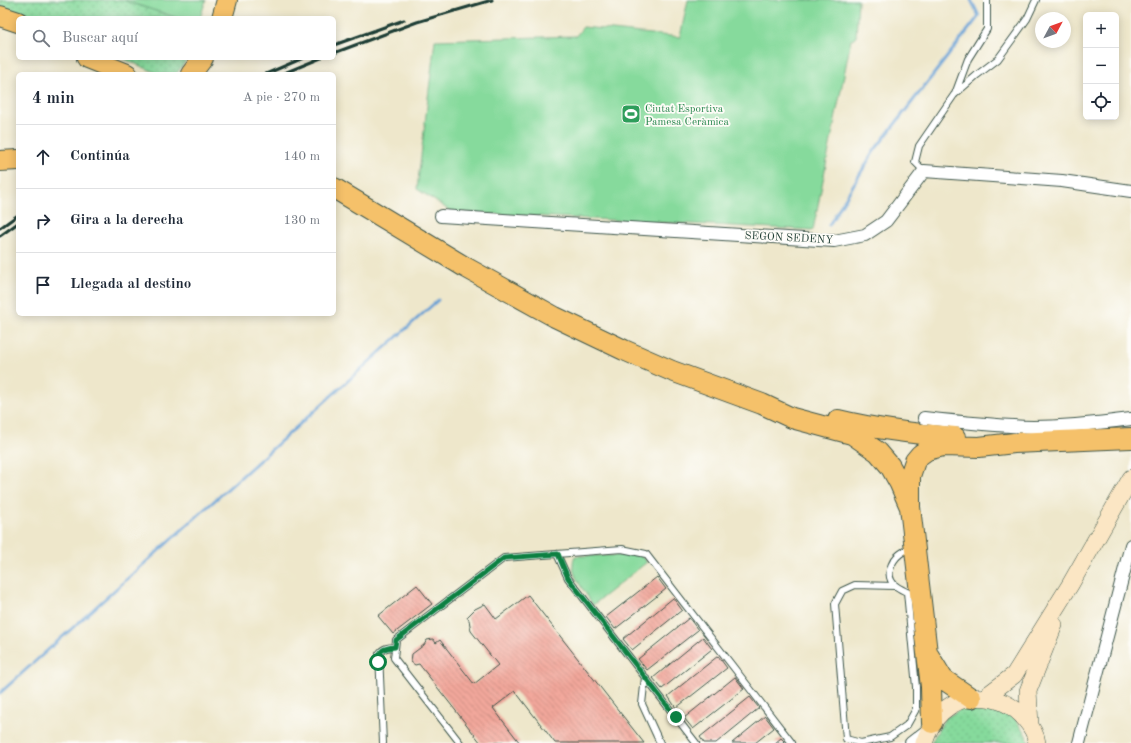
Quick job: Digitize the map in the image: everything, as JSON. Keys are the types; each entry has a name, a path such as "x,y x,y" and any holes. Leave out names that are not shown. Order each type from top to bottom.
{"highway":[{"path":"223,16 227,0"},
{"path":"0,16 16,21"},
{"path":"0,27 16,32"},
{"path":"92,60 122,72"},
{"path":"108,60 131,72"},
{"path":"192,72 201,60"},
{"path":"0,161 16,160"},
{"path":"336,189 465,267 555,317 624,350 672,371 762,404 792,418 852,434 878,452 890,466 910,507"},
{"path":"762,404 853,424 937,436 1014,443"},
{"path":"929,731 931,686 926,651 914,596 914,545 910,507 910,476 915,461 927,450 943,446 979,447 1014,443 1131,438"},
{"path":"926,651 943,679 978,698"}],"main road":[{"path":"978,698 1014,675 1070,585 1131,478"},
{"path":"1037,743 1030,725 1028,690 1070,585"},
{"path":"929,731 943,711 956,702 978,698 1002,701 1018,711 1030,725"}],"street":[{"path":"924,171 1062,181 1131,191"},
{"name":"SEGON SEDENY","path":"441,216 834,241 865,235 886,221 924,171"},
{"path":"924,418 1034,427 1099,423 1131,419"},
{"path":"1079,743 1131,545"},
{"path":"911,743 929,731"}],"lane":[{"path":"924,171 915,162 919,146 954,95 968,59 987,29 987,0"},
{"path":"954,95 998,59 1027,20 1036,0"},
{"path":"895,586 855,585 842,591 835,604 846,739 861,743 890,737 906,724 916,709 914,596 895,586 891,581 889,574 892,564 900,554 914,545"},
{"path":"460,743 394,658 396,640 504,558 622,549 646,554 792,743"},
{"path":"558,554 568,578 696,743"},
{"path":"383,743 379,654 388,648 395,647"},
{"path":"645,677 642,704 660,743"}],"green space":[{"path":"0,0 124,0 172,16 19,16 0,9"},
{"path":"206,0 201,16 172,16 125,1"},
{"name":"Ciutat Esportiva Pamesa Ceràmica","path":"688,0 858,0 856,38 851,40 813,230 452,212 417,189 435,40 576,36 583,27 680,37"},
{"path":"127,60 186,60 178,72 154,72"},
{"path":"640,555 647,562 593,605 575,575 573,562 575,556"},
{"path":"971,704 996,707 1007,712 1017,721 1029,743 931,743 945,718"}],"building":[{"path":"657,577 666,589 615,629 606,617"},
{"path":"417,585 432,604 393,634 378,616"},
{"path":"528,595 644,743 555,743 515,691 493,708 520,743 481,743 419,664 415,665 411,662 412,654 424,645 427,640 433,639 436,643 440,640 474,684 498,665 471,631 467,617 475,609 485,604 496,619"},
{"path":"673,598 682,610 632,650 623,639"},
{"path":"689,618 698,630 647,670 638,659"},
{"path":"703,637 712,649 662,689 653,678"},
{"path":"718,656 727,668 676,708 668,696"},
{"path":"735,677 744,689 693,729 684,718"},
{"path":"750,697 759,708 716,743 704,743 700,737"},
{"path":"765,716 774,728 755,743 732,743"},
{"path":"781,738 786,743 775,743"}],"waterway":[{"path":"829,225 874,151 979,16 971,0"},
{"path":"0,693 438,300"}],"railway":[{"path":"336,52 417,22 492,0"},
{"path":"336,44 404,20"},
{"path":"271,72 298,60"},
{"path":"287,72 316,60"},
{"path":"0,228 16,216"},
{"path":"0,236 16,224"}],"place":[{"name":"Ciutat Esportiva Pamesa Ceràmica","path":"631,114"}],"route":[{"path":"378,662 379,654 382,651 395,647 396,640 504,558 558,554 568,578 676,717"}]}
